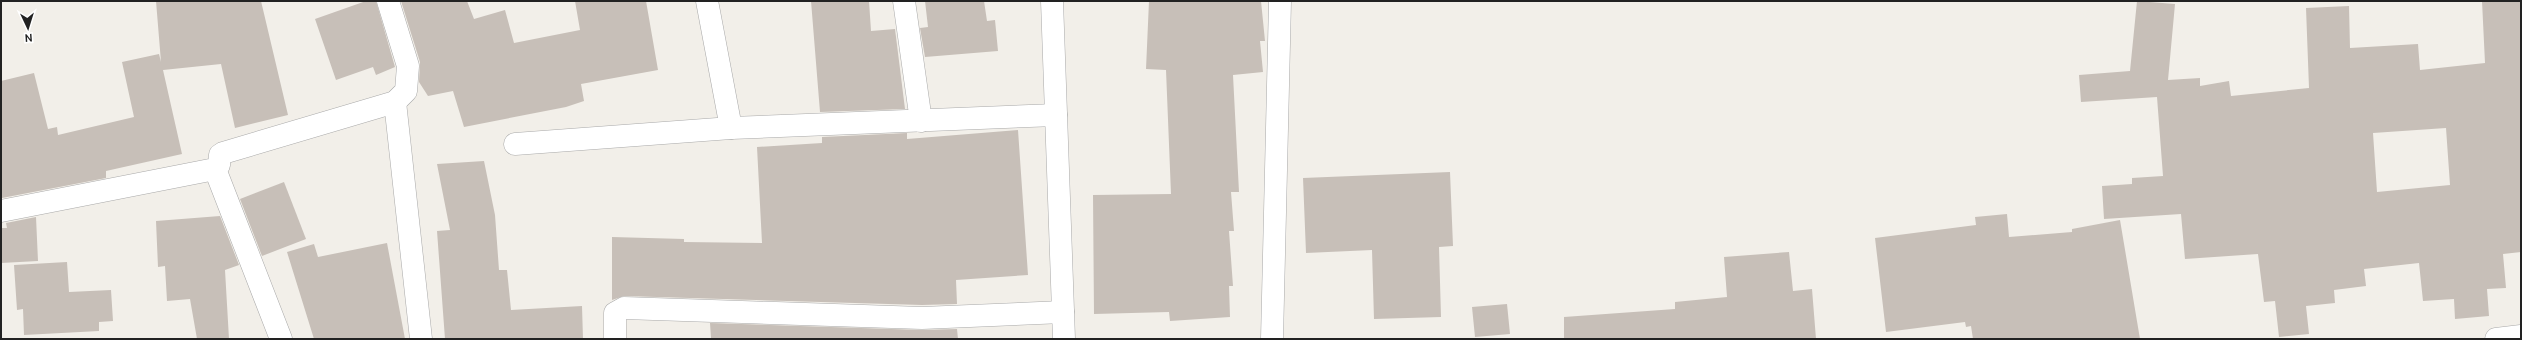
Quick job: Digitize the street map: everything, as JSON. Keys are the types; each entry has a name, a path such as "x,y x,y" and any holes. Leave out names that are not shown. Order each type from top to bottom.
{"street":[{"path":"1,211 215,169 219,165 220,155 223,153 395,102 406,91 408,66 388,1"},
{"path":"707,1 731,128"},
{"path":"904,1 921,120"},
{"path":"1052,1 1064,339"},
{"path":"1272,339 1280,1"},
{"path":"395,102 421,339"},
{"path":"515,144 731,128 1056,115"},
{"path":"215,169 281,339"},
{"path":"616,339 616,314 624,308 922,318 1063,312"},
{"path":"2496,339 2521,336"}],"building":[{"path":"156,1 261,1 288,115 235,128 221,64 163,70 182,154 106,171 106,178 2,198 1,81 34,73 48,129 57,127 58,135 134,117 122,62 159,54 161,62"},
{"path":"366,1 376,1 395,67 376,75 373,67 336,80 315,19"},
{"path":"401,1 467,1 474,19 505,10 514,43 580,30 575,1 646,1 658,70 581,84 584,101 566,107 464,127 453,91 428,96 419,82 420,62"},
{"path":"811,1 869,1 871,31 895,29 905,109 820,112"},
{"path":"925,1 984,1 987,21 995,20 998,51 925,57 920,28 928,27"},
{"path":"1149,1 1261,1 1265,41 1260,41 1263,72 1233,75 1239,192 1231,192 1234,231 1229,231 1233,286 1229,286 1230,317 1170,321 1169,312 1094,314 1093,195 1171,194 1166,70 1146,69"},
{"path":"2137,1 2175,4 2168,80 2200,78 2200,86 2229,81 2231,96 2309,88 2306,8 2349,6 2350,48 2418,44 2420,70 2485,63 2482,1 2521,1 2521,252 2503,254 2506,288 2487,289 2489,316 2455,319 2454,299 2423,301 2419,263 2364,269 2366,286 2334,290 2335,303 2306,306 2309,334 2279,337 2275,301 2264,302 2258,254 2185,259 2181,214 2104,219 2102,186 2132,184 2132,178 2163,176 2157,97 2081,102 2079,75 2130,71","holes":["2446,128 2450,185 2377,192 2373,133"]},
{"path":"1018,130 1028,275 956,280 957,304 922,305 624,296 612,300 612,237 684,239 684,242 762,243 757,147 822,143 822,137 907,133 907,139"},
{"path":"484,161 495,215 499,270 507,270 511,310 582,306 583,339 445,339 437,231 450,230 437,164"},
{"path":"1450,172 1453,246 1439,247 1441,317 1374,319 1372,250 1306,253 1303,178"},
{"path":"284,182 306,239 262,256 240,199"},
{"path":"2007,214 2009,237 2072,232 2072,229 2120,220 2140,339 1973,339 1971,326 1966,327 1965,322 1886,332 1875,238 1976,225 1975,217"},
{"path":"220,216 239,265 225,270 229,339 197,339 190,299 167,301 165,266 158,267 156,221"},
{"path":"36,217 38,261 1,263 1,228 7,228 6,223"},
{"path":"387,243 405,339 314,339 287,252 314,244 318,257"},
{"path":"1789,252 1793,291 1812,289 1816,339 1564,339 1564,317 1675,309 1675,302 1727,297 1724,257"},
{"path":"67,262 69,292 111,290 113,321 99,322 99,331 24,335 23,309 17,310 14,265"},
{"path":"1507,304 1510,334 1475,337 1472,307"},
{"path":"710,323 922,330 957,329 958,339 711,338"}]}
